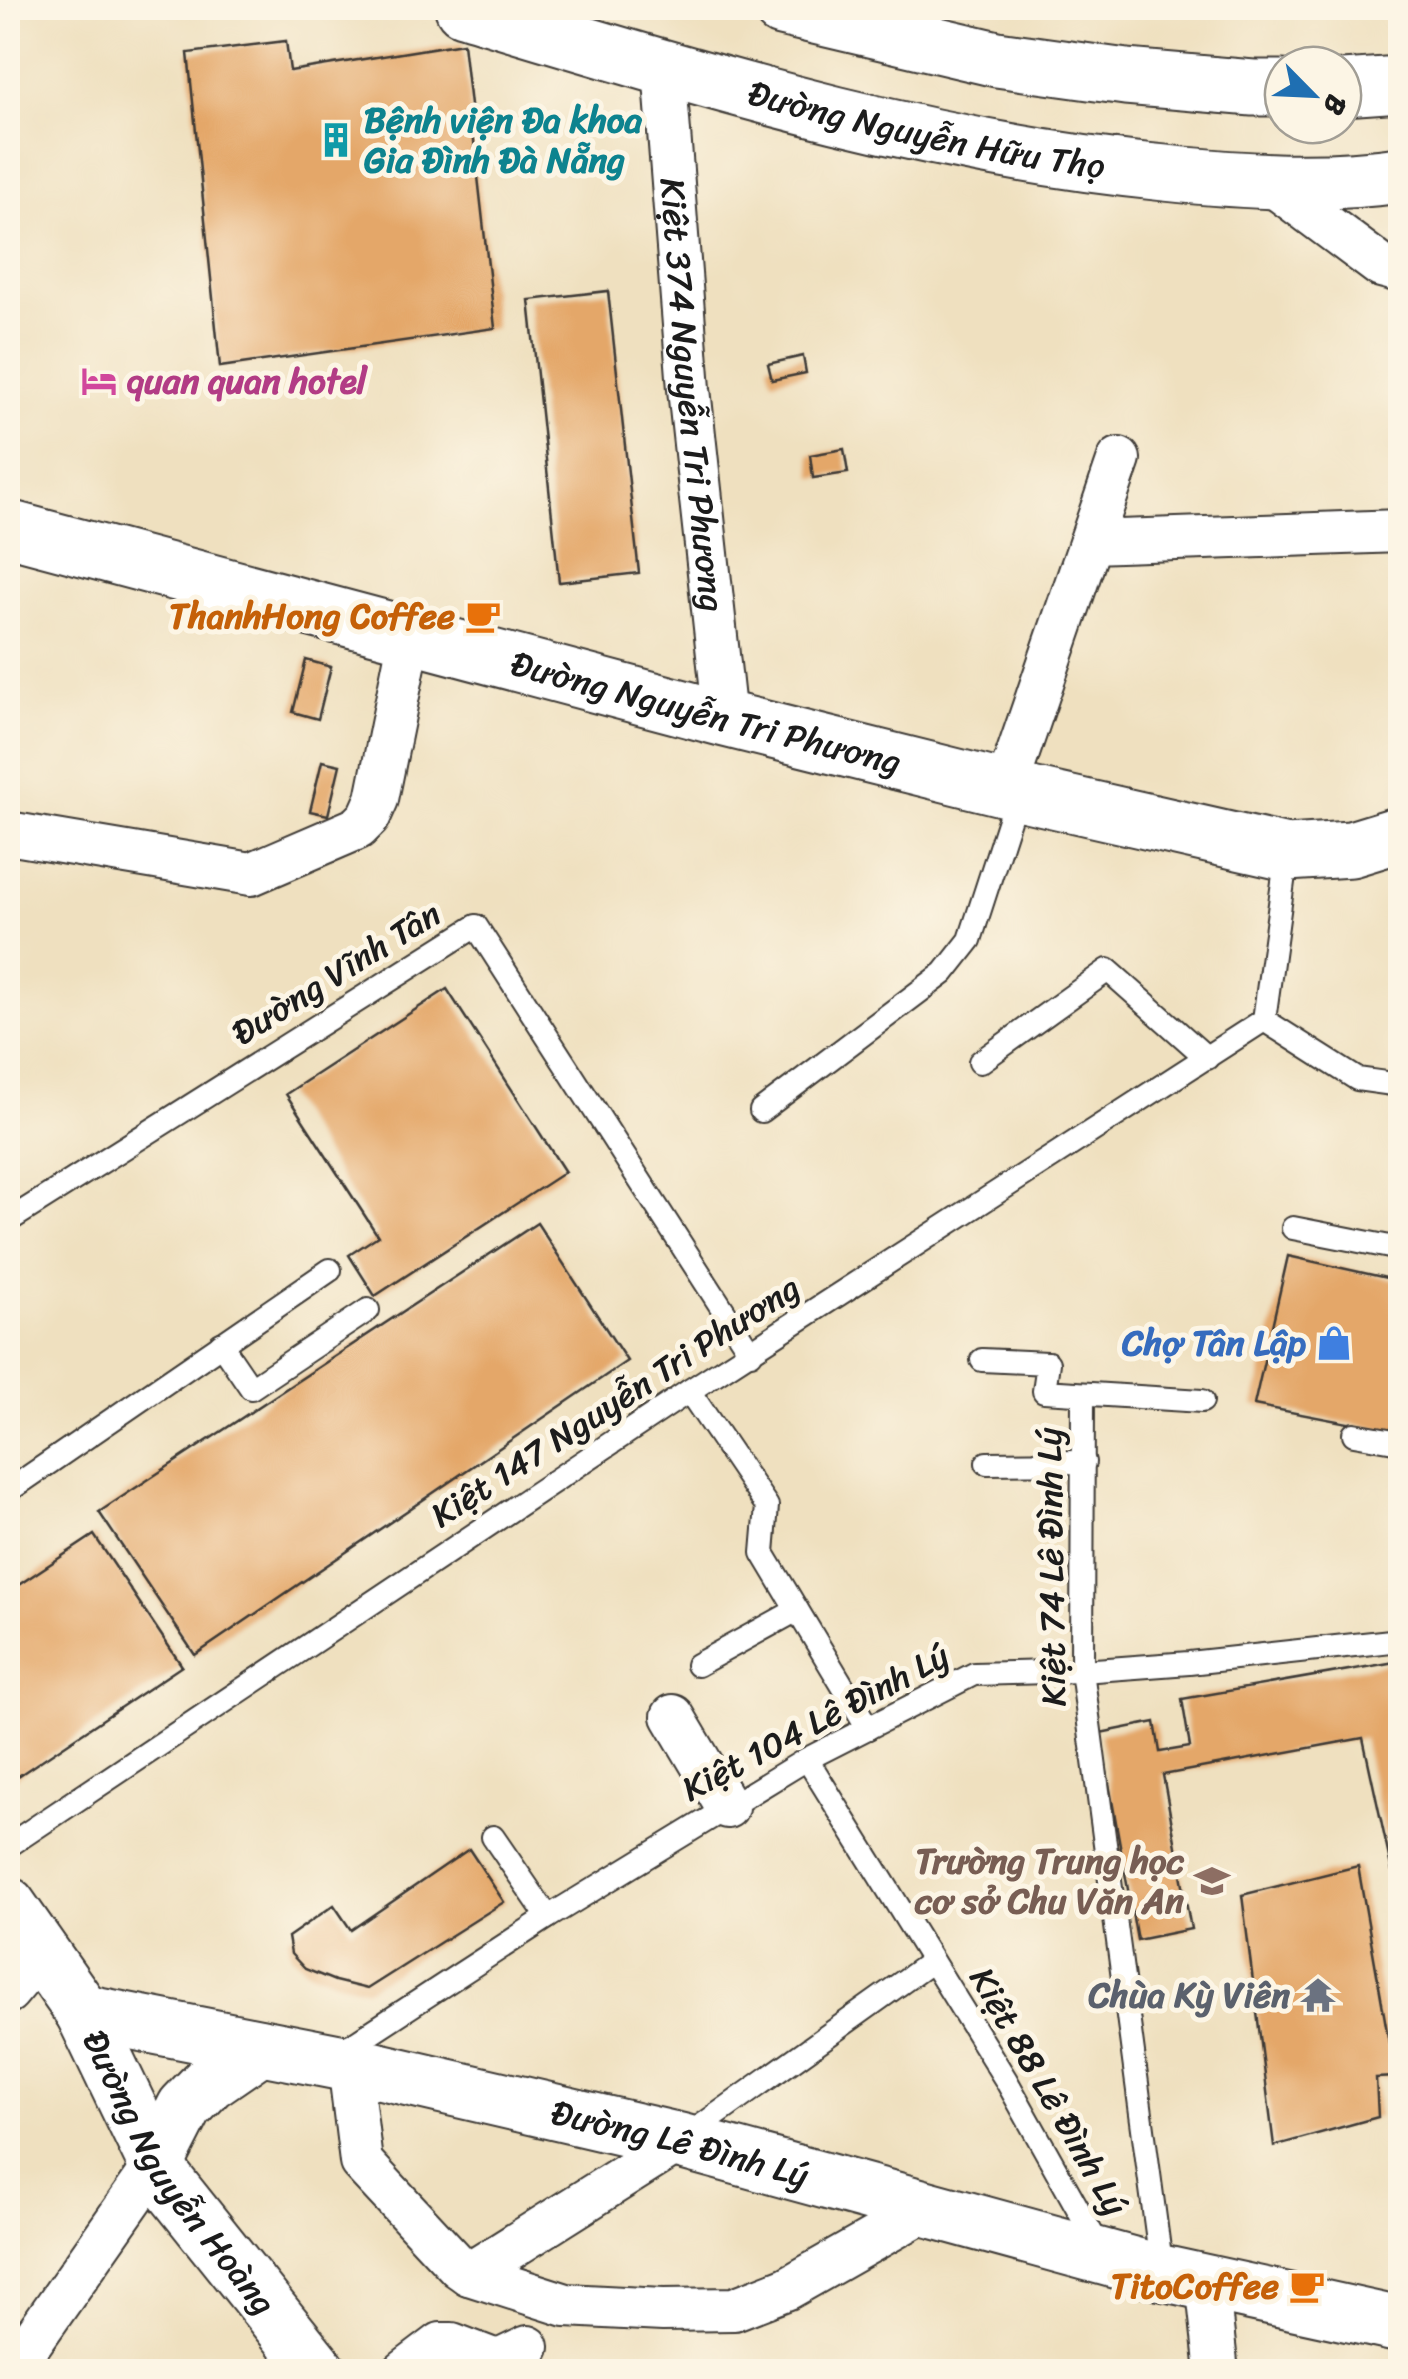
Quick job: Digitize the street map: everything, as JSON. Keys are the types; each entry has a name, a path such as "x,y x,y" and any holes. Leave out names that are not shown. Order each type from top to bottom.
{"main road":[{"name":"Đường Nguyễn Hữu Thọ","path":"463,8 567,30 664,68 756,95 976,147 1114,168 1237,180 1368,180 1400,175"},
{"path":"781,8 997,59 1263,88"},
{"path":"1363,87 1400,84"},
{"name":"Đường Nguyễn Tri Phương","path":"8,528 725,719 1286,854 1350,849 1400,834"},
{"path":"8,1905 24,1972 82,2012"},
{"name":"Đường Lê Đình Lý","path":"82,2012 339,2062 680,2141 1184,2278 1400,2325"},
{"name":"Đường Nguyễn Hoàng","path":"82,2012 167,2182 319,2372"},
{"path":"156,2164 185,2107 209,2082 260,2047"}],"street":[{"name":"Kiệt 374 Nguyễn Tri Phương","path":"664,68 689,389 725,719"},
{"path":"1266,180 1381,266 1400,271"},
{"path":"1012,790 1119,459"},
{"path":"1090,542 1400,531"},
{"path":"8,833 251,874 358,828 369,817 377,799 410,636"},
{"path":"673,1716 727,1807"},
{"path":"339,2062 361,2162 459,2267 469,2274 566,2304 734,2310 788,2288 926,2209"},
{"path":"469,2274 680,2141"},
{"path":"10,2372 156,2164"},
{"path":"1184,2278 1218,2372"},
{"path":"404,2372 441,2344 502,2360 528,2346"}],"lane":[{"path":"761,1112 944,972 970,940 1012,790"},
{"path":"1286,854 1264,1020 1357,1079 1400,1085"},
{"name":"Đường Vĩnh Tân","path":"8,1221 476,926 751,1353"},
{"path":"980,1062 1108,970 1207,1058"},
{"name":"Kiệt 147 Nguyễn Tri Phương","path":"8,1846 689,1391 1264,1020"},
{"path":"1293,1228 1400,1250"},
{"path":"8,1491 330,1270"},
{"path":"221,1344 250,1388 368,1310"},
{"path":"982,1360 1048,1364 1044,1391 1202,1401"},
{"path":"689,1391 766,1506 763,1553 868,1728"},
{"name":"Kiệt 74 Lê Đình Lý","path":"1083,1395 1082,1671 1184,2278"},
{"path":"1354,1434 1400,1442"},
{"path":"988,1464 1084,1462"},
{"path":"697,1665 797,1610"},
{"name":"Kiệt 104 Lê Đình Lý","path":"339,2062 548,1917 727,1807 806,1759 974,1674 1189,1663 1400,1640"},
{"name":"Kiệt 88 Lê Đình Lý","path":"806,1759 1006,2080 1105,2257"},
{"path":"493,1838 548,1917"},
{"name":"Kiệt 88 Lê Đình Lý","path":"680,2141 932,1961"}],"building":[{"name":"Bệnh viện Đa khoa Gia Đình Đà Nẵng","path":"286,41 290,71 463,43 495,328 220,367 188,53"},
{"path":"608,291 639,573 559,582 529,300"},
{"path":"803,356 806,373 772,380 768,364"},
{"path":"844,449 848,473 813,478 810,455"},
{"path":"306,660 331,667 318,719 293,712"},
{"path":"322,761 340,765 328,815 310,811"},
{"path":"447,989 565,1172 375,1296 349,1255 378,1236 286,1094"},
{"path":"537,1223 627,1361 195,1655 99,1512"},
{"name":"Chợ Tân Lập","path":"1288,1256 1400,1281 1400,1433 1254,1405"},
{"path":"94,1535 182,1666 8,1783 8,1592"},
{"path":"1395,1662 1400,1693 1400,1908 1363,1738 1163,1775 1191,1929 1137,1940 1100,1733 1155,1722 1160,1752 1190,1747 1182,1699"},
{"path":"469,1849 504,1902 367,1989 305,1969 291,1954 288,1937 334,1905 351,1930"},
{"name":"Chùa Kỳ Viên","path":"1358,1866 1395,2077 1376,2078 1378,2117 1274,2146 1242,1895"}],"place":[{"name":"Bệnh viện Đa khoa Gia Đình Đà Nẵng","path":"336,140"},
{"name":"quan quan hotel","path":"99,381"},
{"name":"ThanhHong Coffee","path":"483,616"},
{"name":"Chợ Tân Lập","path":"1334,1343"},
{"name":"Trường Trung học cơ sở Chu Văn An","path":"1212,1881"},
{"name":"Chùa Kỳ Viên","path":"1318,1995"},
{"name":"TitoCoffee","path":"1307,2286"}]}
